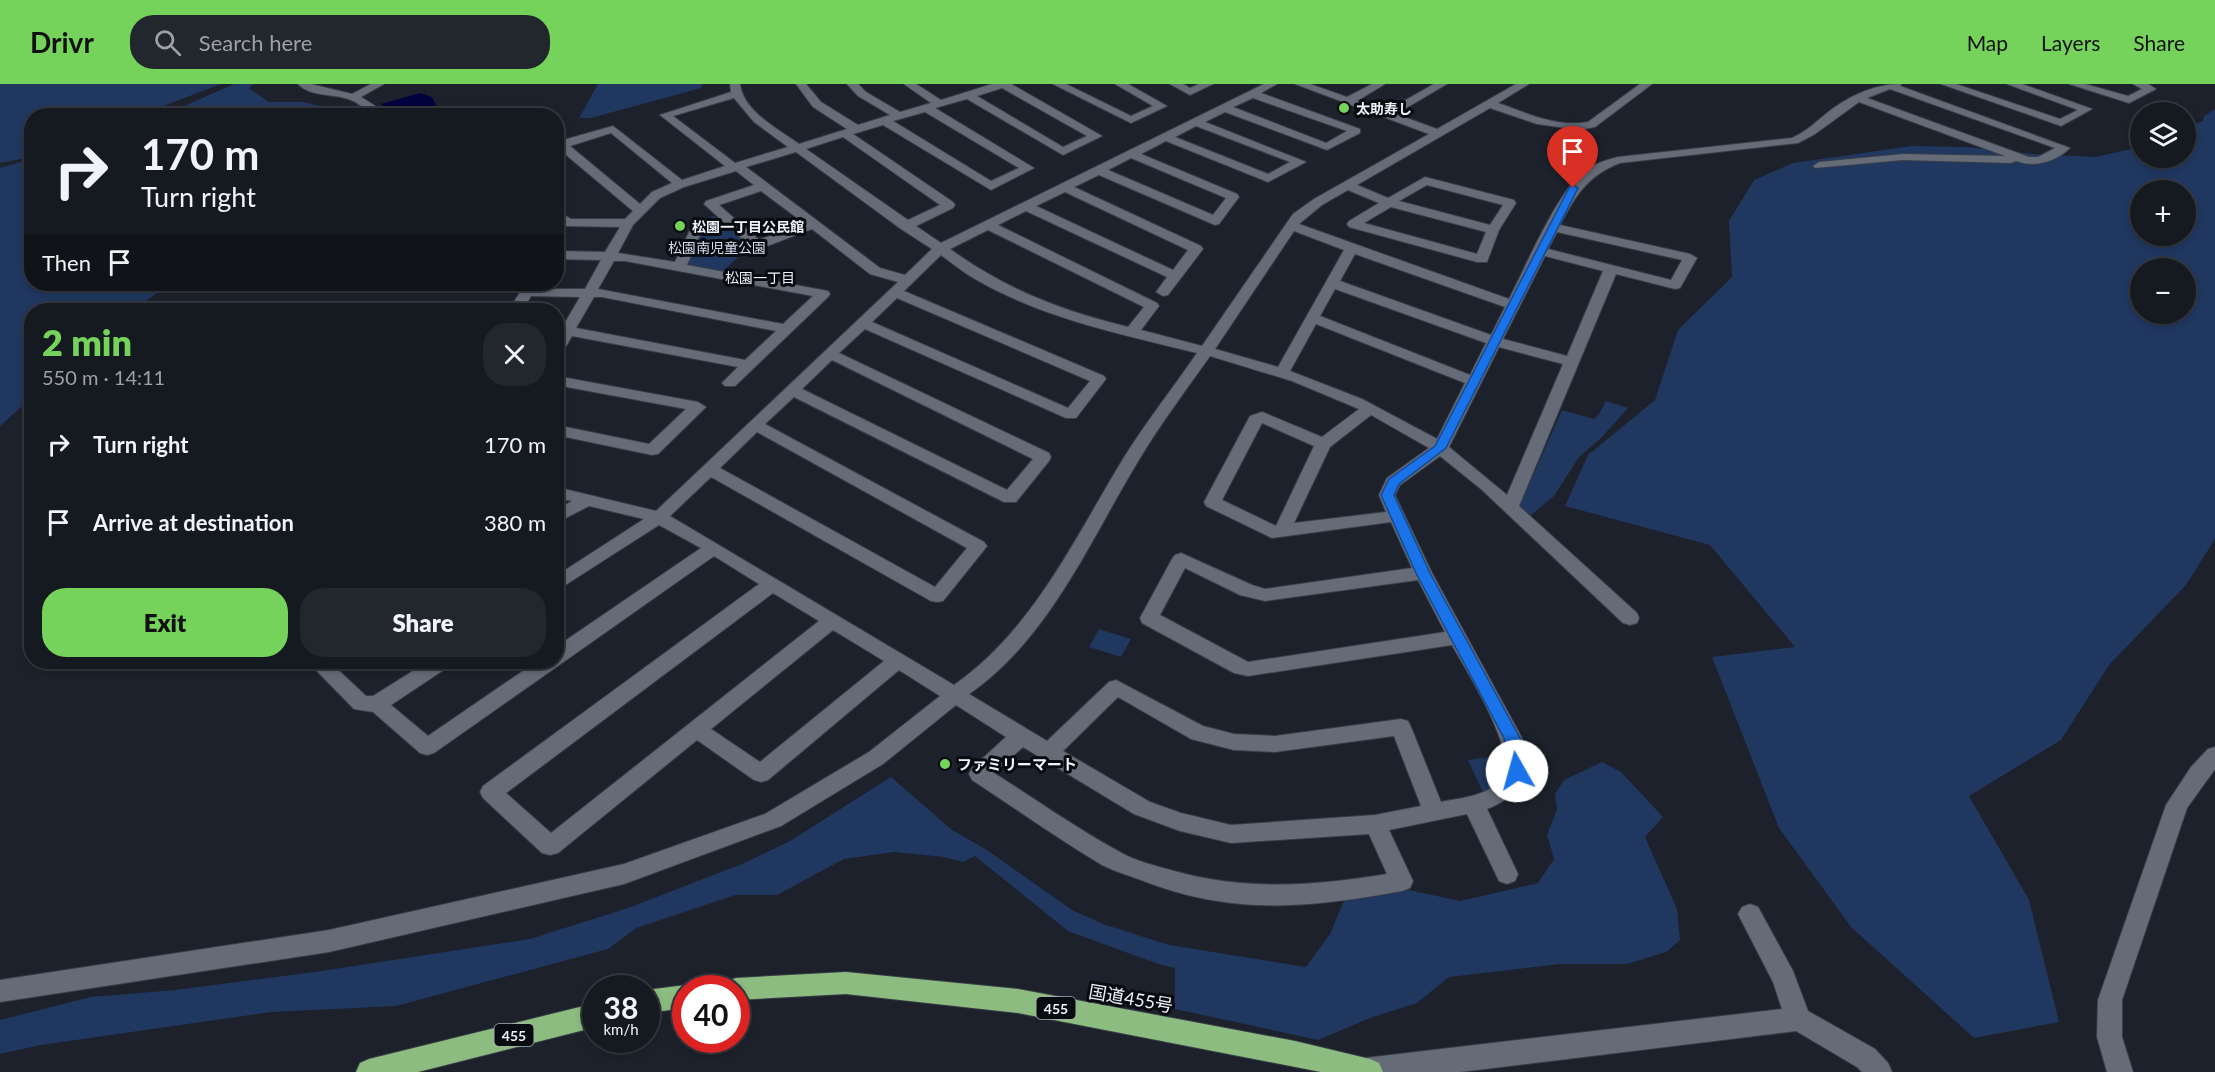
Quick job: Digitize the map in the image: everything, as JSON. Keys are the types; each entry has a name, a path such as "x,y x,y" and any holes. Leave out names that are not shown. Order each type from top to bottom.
{"highway":[{"name":"国道455号","path":"750,988 846,983 1018,1001 1295,1053 1368,1071"},
{"name":"455","path":"369,1072 582,1018"},
{"name":"455","path":"376,1072 433,1055"}],"street":[{"path":"303,84 315,90 353,97 372,108"},
{"path":"353,97 379,84"},
{"path":"801,84 803,91 817,103 857,129"},
{"path":"852,84 862,94 900,117"},
{"path":"909,84 941,104"},
{"path":"564,339 628,223 656,195 680,184 941,104 983,87 1003,84 1096,136 1063,152 968,95"},
{"path":"1058,84 1131,120 1162,106 1120,84"},
{"path":"1175,84 1190,92 1208,84"},
{"path":"564,580 659,517 940,249 1272,84"},
{"path":"1300,84 1438,133"},
{"path":"1348,101 1380,84"},
{"path":"1387,115 1442,84"},
{"path":"0,991 329,941 624,874 773,820 876,758 974,681 1017,638 1052,595 1134,456 1290,225 1318,202 1524,84"},
{"path":"1490,105 1562,126 1580,128 1591,125 1647,84"},
{"path":"1946,84 2061,123 2087,109 2012,84"},
{"path":"2074,84 2129,100 2151,89 2138,84"},
{"path":"564,494 659,517 714,548 1048,753 1142,808 1180,822 1231,834 1375,824 1473,803 1498,796 1514,777 1518,761 1512,738 1423,573 1388,495 1393,482 1440,448 1553,226 1573,188 1582,177 1618,159 1794,141 1810,136 1836,112 1857,98 1893,85 2064,148 2040,161 1941,156 1903,157 1819,166"},
{"path":"907,280 875,271 665,115 736,89 758,120 904,226 979,276 1023,298 1076,318 1282,372 1323,387 1369,409 1440,448 1510,507 1630,618"},
{"path":"1225,108 1327,147 1356,131 1253,94"},
{"path":"1857,98 2028,161"},
{"path":"885,121 991,186 1028,168 927,108"},
{"path":"1166,137 1268,178 1300,162 1196,122"},
{"path":"564,144 613,129 680,184"},
{"path":"844,134 949,205 904,226"},
{"path":"564,149 639,210"},
{"path":"1098,170 1215,221 1233,197 1131,154"},
{"path":"1425,181 1510,202 1493,230 1482,259 1353,224 1425,181"},
{"path":"1347,185 1387,202 1493,230"},
{"path":"763,186 710,204 758,245 813,224"},
{"path":"1064,187 1196,249 1163,292"},
{"path":"1026,206 1176,276"},
{"path":"679,267 699,223 717,212"},
{"path":"564,220 568,223 628,223"},
{"path":"988,225 1152,306 1131,333"},
{"path":"1290,225 1513,305"},
{"path":"1540,251 1675,285 1690,258 1553,226"},
{"path":"1282,372 1352,249"},
{"path":"564,255 611,256 823,294 730,383"},
{"path":"1510,507 1611,269"},
{"path":"1332,283 1495,341 1572,362"},
{"path":"520,303 527,292 602,293 786,329"},
{"path":"863,323 1071,415 1099,379 895,292"},
{"path":"1312,318 1475,382"},
{"path":"569,331 748,365"},
{"path":"792,390 1011,498 1043,457 830,354"},
{"path":"564,382 698,407 652,450 564,432"},
{"path":"1284,530 1287,518 1323,444 1369,409"},
{"path":"1323,444 1262,417 1257,419 1212,502 1272,532 1396,516"},
{"path":"709,469 937,596 978,546 755,425"},
{"path":"564,513 588,499"},
{"path":"564,651 714,548"},
{"path":"1423,573 1265,595 1246,590 1181,559 1149,618 1241,668 1248,669 1458,637"},
{"path":"772,584 491,792 550,846 832,621"},
{"path":"696,729 761,774 897,661"},
{"path":"325,669 361,704 377,704 430,669"},
{"path":"377,704 427,747 540,669"},
{"path":"1048,753 1116,687 1198,733 1234,742 1275,744 1401,727 1434,812"},
{"path":"1021,736 979,774 1112,859 1156,876 1196,887 1236,894 1275,896 1334,893 1402,881 1375,824"},
{"path":"2120,1072 2115,1062 2108,1030 2110,1000 2177,805 2198,773 2215,755"},
{"path":"1473,803 1507,874"},
{"path":"1750,914 1784,979 1798,1019"},
{"path":"1368,1071 1798,1019 1866,1058 1879,1072"}],"green space":[{"path":"0,84 221,84 158,108 24,108 24,158 0,163"},
{"path":"234,84 254,84 249,88 269,102 303,102 330,108 180,108"},
{"path":"598,84 703,84 701,88 591,118 579,118"},
{"path":"361,105 366,108 341,108"},
{"path":"2215,109 2215,539 2186,585 2109,665 2061,740 1969,796 2029,900 2059,1022 1974,1038 1851,927 1779,828 1712,657 1795,647 1710,545 1565,506 1588,455 1655,400 1678,330 1732,277 1729,221 1754,180 1793,163 1912,146 1966,147 2096,157 2130,149 2130,168 2196,168 2196,123 2203,121 2204,116"},
{"path":"24,161 24,291 160,291 143,303 24,303 24,404 0,426 0,168"},
{"name":"松園南児童公園","path":"714,216 750,246 722,272 688,266 686,263 708,218"},
{"path":"1606,401 1628,408 1600,439 1579,457 1554,496 1531,515 1519,507 1562,410 1594,419"},
{"path":"1099,629 1131,639 1121,657 1089,647"},
{"path":"1503,755 1504,767 1500,777 1493,786 1483,792 1468,760"},
{"path":"1602,762 1621,772 1663,817 1645,837 1677,909 1680,940 1666,952 1627,964 1560,964 1449,977 1417,1003 1370,1018 1318,1040 1175,1009 1175,968 1068,931 975,856 963,862 944,857 894,852 844,859 777,895 735,895 636,928 608,949 396,1006 271,1012 41,1045 0,1054 0,1020 91,997 175,990 315,972 530,939 628,908 742,864 790,841 891,777 952,830 987,850 1072,910 1103,924 1169,945 1306,967 1330,934 1346,896 1390,886 1460,901 1538,883 1554,859 1547,835 1557,809 1555,794 1564,780"}],"shaded area":[{"path":"420,93 432,97 436,105 432,108 386,108 381,104"}],"place":[{"name":"太助寿し","path":"1344,108"},
{"name":"松園一丁目公民館","path":"680,226"},
{"name":"ファミリーマート","path":"945,764"}],"district":[{"name":"松園一丁目","path":"760,277"}],"route":[{"path":"1517,771 1518,761 1512,738 1423,573 1388,495 1393,482 1440,448 1573,188"}]}
